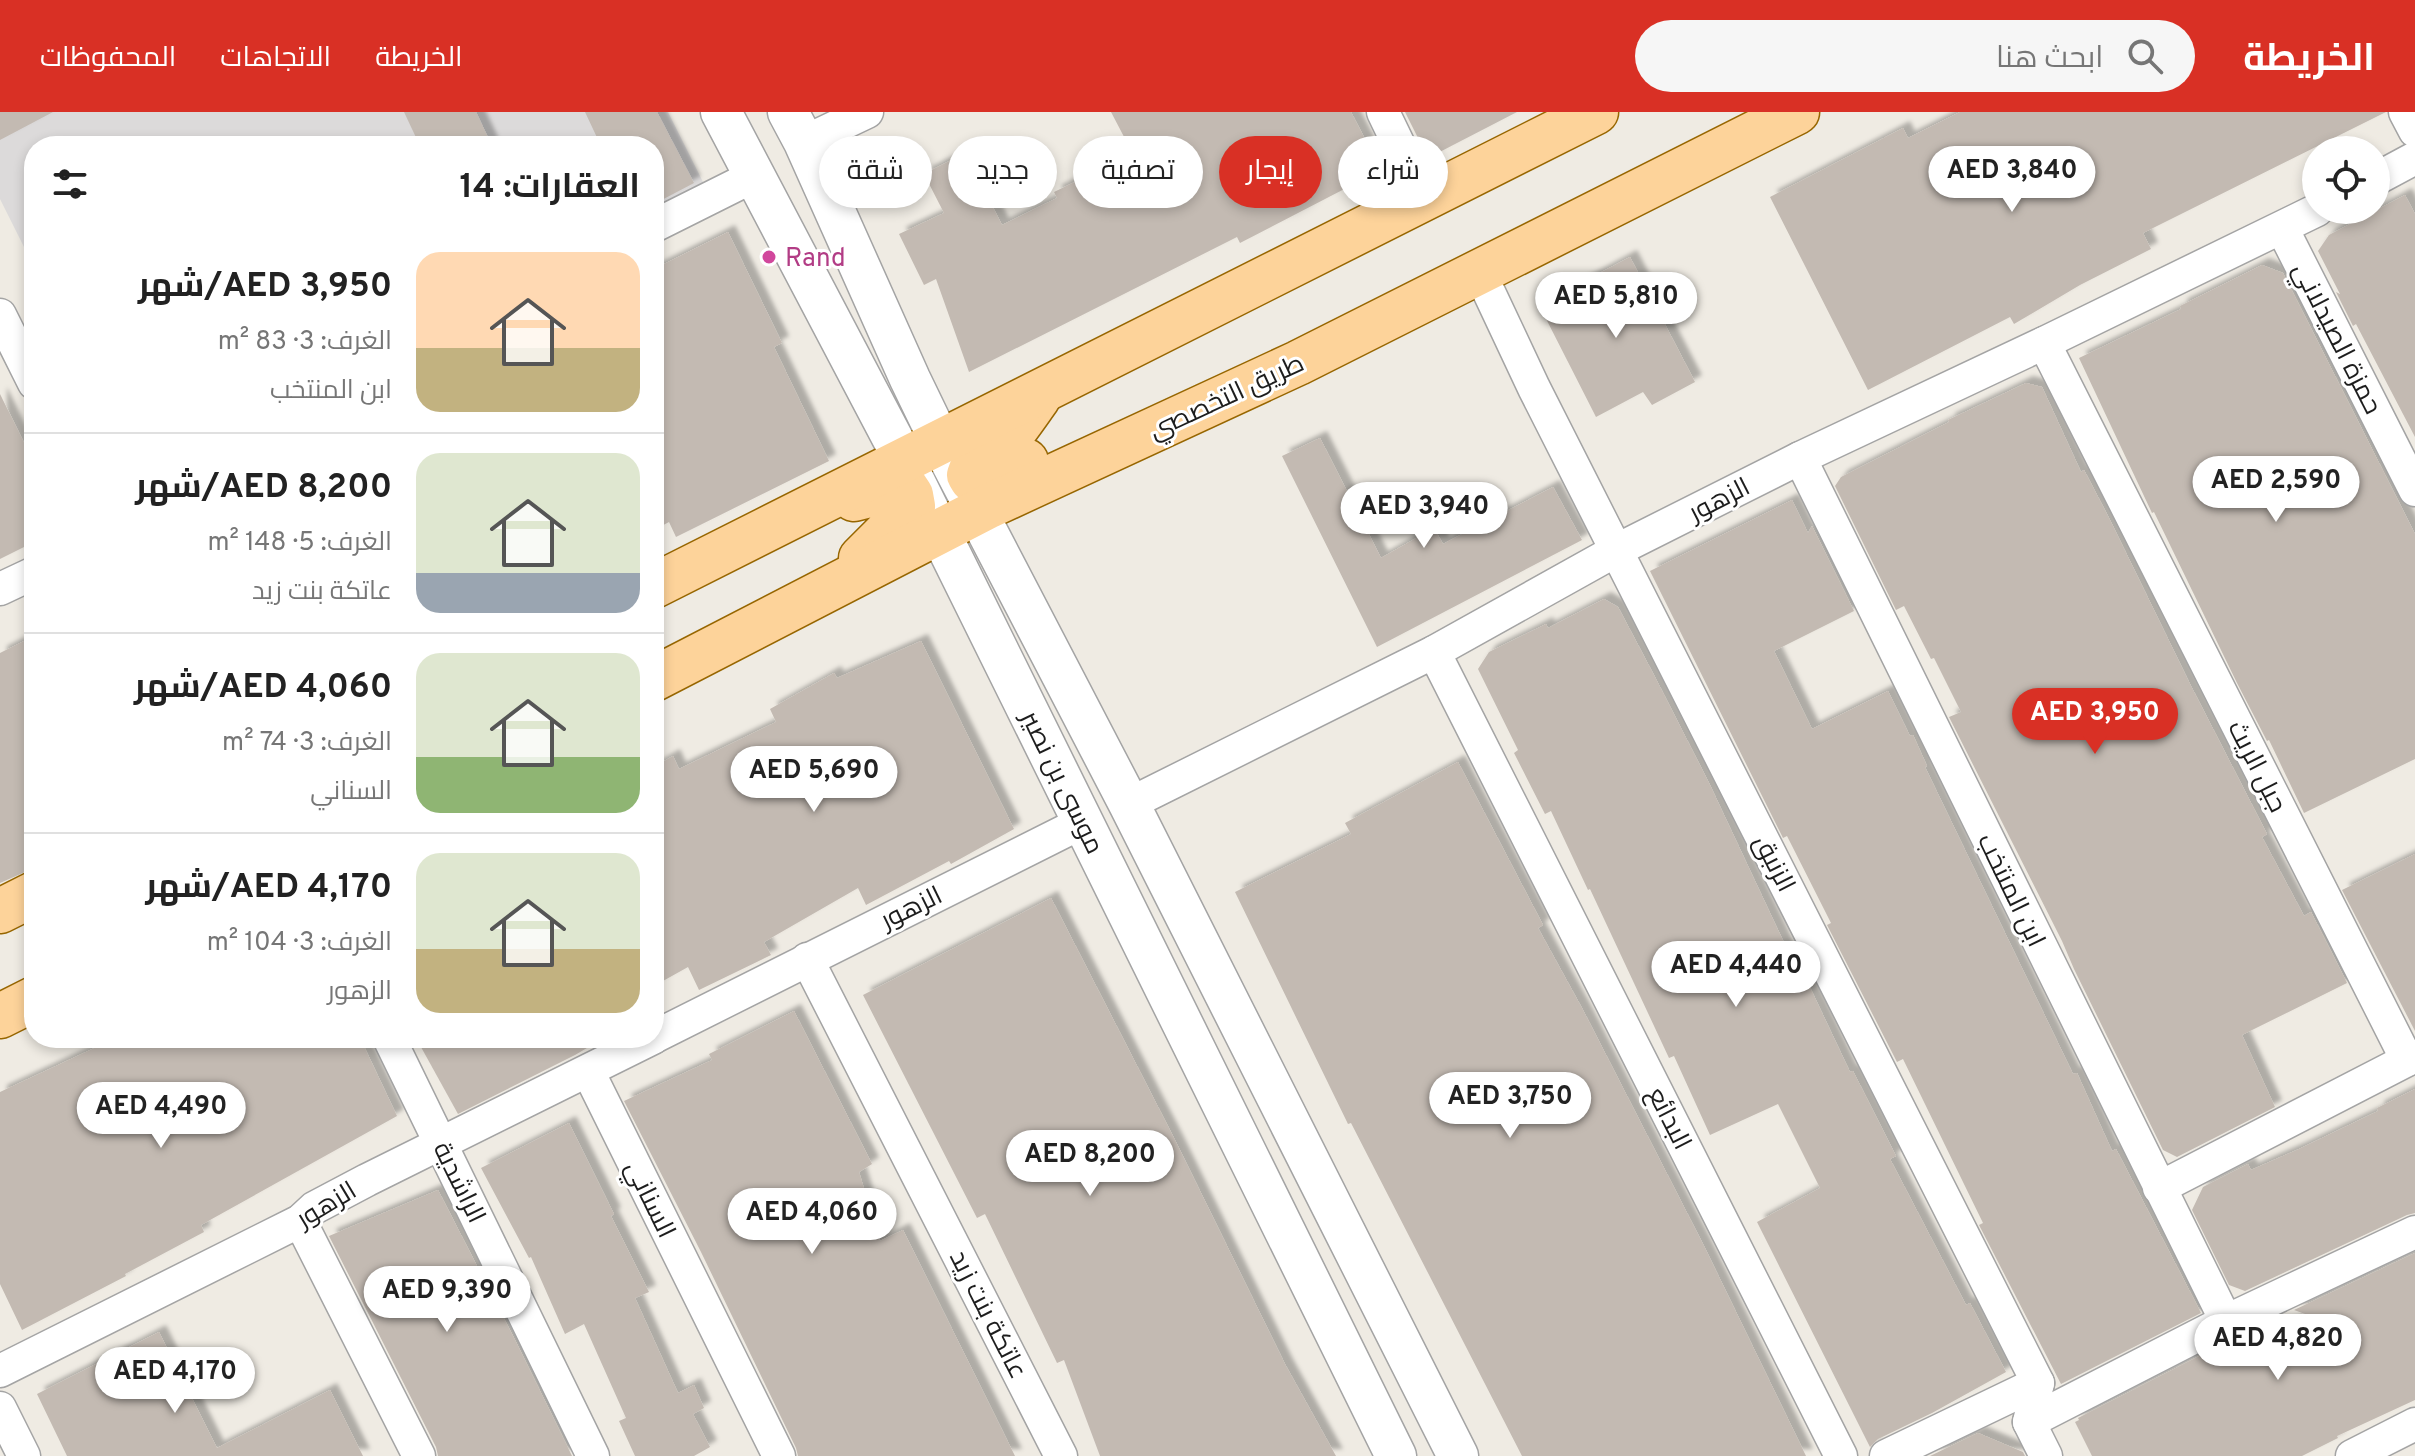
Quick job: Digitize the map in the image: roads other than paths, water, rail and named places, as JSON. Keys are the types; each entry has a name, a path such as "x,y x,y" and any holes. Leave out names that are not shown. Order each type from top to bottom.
{"main road":[{"path":"1448,187 1596,112"},
{"name":"طريق التخصصي","path":"664,674 957,522 1298,363 1797,112"},
{"path":"664,581 1407,208"},
{"path":"1048,387 1006,441 978,460 969,475 972,480 984,480 1028,461 1096,457"},
{"path":"800,514 905,486 911,495 913,506 838,583"},
{"path":"0,911 24,899"},
{"path":"0,1016 24,1004"}],"street":[{"path":"721,112 876,407 898,433 911,432 922,413 910,379 796,127 867,112"},
{"path":"1383,112 1395,136"},
{"path":"2405,112 2415,131"},
{"path":"2390,171 2415,158"},
{"path":"664,221 754,176"},
{"name":"الزهور","path":"1129,804 1434,652 1617,550 1800,458 2302,218"},
{"name":"حمزة الصيدلاني","path":"2282,228 2415,490"},
{"name":"الزنبق","path":"1479,271 1534,388 2038,1383"},
{"path":"0,315 24,363"},
{"name":"جبل الريث","path":"2044,343 2411,1058"},
{"path":"910,379 922,451 957,522 1006,569"},
{"path":"876,407 922,451"},
{"name":"ابن المنتخب","path":"1800,458 2226,1321"},
{"name":"موسى بن نصير","path":"957,522 966,587 1396,1456"},
{"path":"966,587 962,558 974,545 983,543 1006,569 1129,804 1458,1456"},
{"path":"0,589 24,578"},
{"name":"البدائع","path":"1434,652 1841,1456"},
{"name":"الزهور","path":"664,1032 1083,822"},
{"name":"عاتكة بنت زيد","path":"807,959 1061,1456"},
{"name":"الراشدية","path":"394,1048 593,1456"},
{"name":"الزهور","path":"0,1371 300,1221 321,1204 633,1048"},
{"path":"2159,1188 2411,1058"},
{"name":"السناني","path":"588,1071 779,1456"},
{"path":"300,1221 419,1456"},
{"path":"2029,1422 2226,1321 2415,1232"},
{"path":"2038,1383 2029,1422 2046,1456"},
{"path":"1886,1456 2038,1383"},
{"path":"0,1408 24,1456"},
{"path":"2352,1456 2415,1424"}],"place":[{"name":"Rand","path":"769,257"}]}
